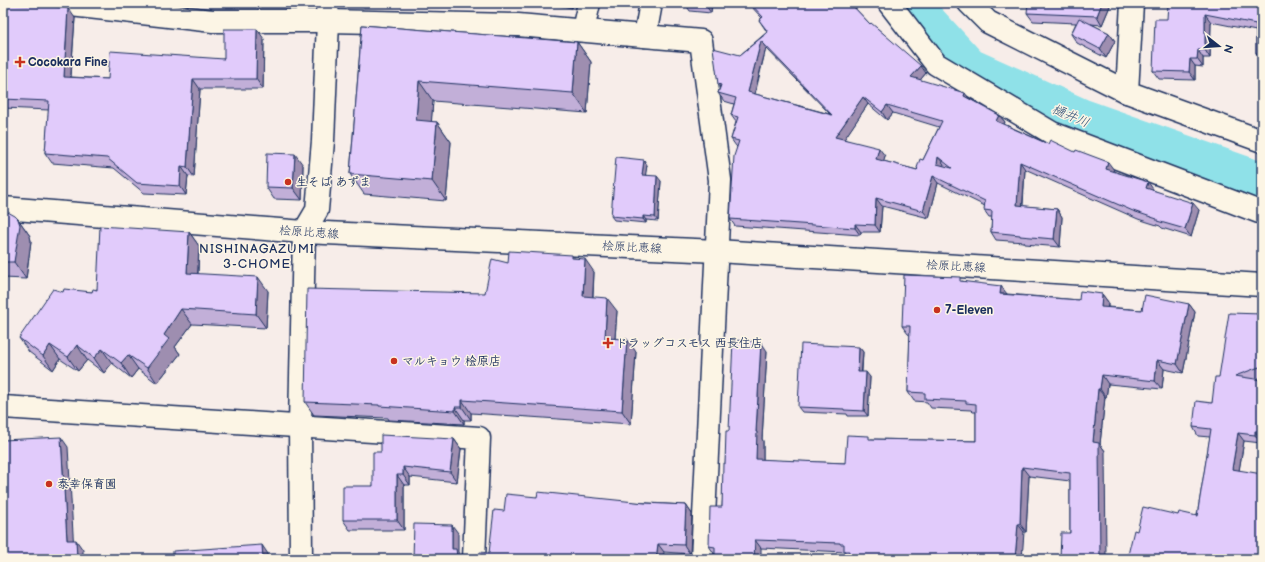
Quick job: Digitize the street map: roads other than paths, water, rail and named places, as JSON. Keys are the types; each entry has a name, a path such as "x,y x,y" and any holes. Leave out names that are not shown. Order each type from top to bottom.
{"street":[{"path":"53,3 213,21 327,12 583,30 701,41 720,180 702,559"},
{"path":"583,30 589,3"},
{"path":"644,36 651,3"},
{"path":"889,3 936,64 1052,133 1262,212"},
{"path":"969,3 988,22 1127,92 1262,141"},
{"path":"1127,92 1132,3"},
{"path":"301,559 300,426 304,232 317,210 323,140 327,12"},
{"name":"桧原比恵線","path":"3,208 304,232 717,251 1262,285"},
{"path":"3,407 479,438 474,559"}],"waterway":[{"name":"樋井川","path":"907,3 968,69 1081,120 1262,184"}],"place":[{"name":"Cocokara Fine","path":"20,62"},
{"name":"生そば あずま","path":"288,182"},
{"name":"7-Eleven","path":"937,310"},
{"name":"ドラッグコスモス 西長住店","path":"608,343"},
{"name":"マルキョウ 桧原店","path":"394,361"},
{"name":"泰幸保育園","path":"49,484"}],"district":[{"name":"NISHINAGAZUMI 3-CHOME","path":"257,256"}]}
